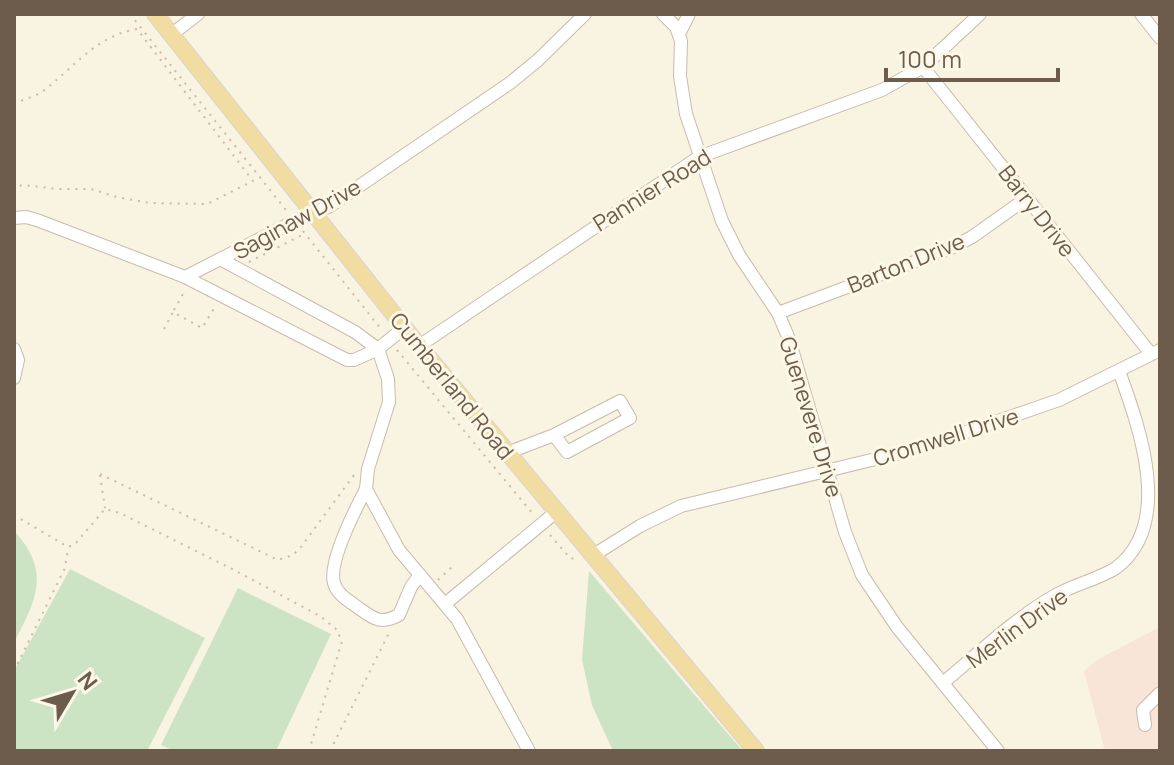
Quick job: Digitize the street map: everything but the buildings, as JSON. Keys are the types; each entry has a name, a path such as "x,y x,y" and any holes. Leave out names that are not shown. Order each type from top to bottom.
{"main road":[{"name":"Cumberland Road","path":"155,14 404,328 756,751"}],"street":[{"path":"171,35 198,14"},
{"name":"Saginaw Drive","path":"188,279 295,221 330,206 510,83 585,14"},
{"path":"663,14 679,34 689,14"},
{"name":"Pannier Road","path":"419,346 699,157 868,96 923,67 980,14"},
{"path":"1141,14 1160,38"},
{"name":"Guenevere Drive","path":"679,34 682,48 681,93 699,157 728,237 778,313 793,350 845,532 862,575 897,627 998,751"},
{"name":"Barry Drive","path":"923,67 1156,352"},
{"name":"Barton Drive","path":"778,313 949,249 972,237 1027,198"},
{"path":"14,218 37,220 188,279 347,360 378,349 404,328"},
{"path":"222,260 355,332 378,349 388,379 389,402 368,469 366,489 346,527 333,581 339,593 373,619 386,622 399,615 419,576"},
{"path":"14,349 18,360 14,378"},
{"name":"Cromwell Drive","path":"589,553 699,499 917,449 1083,390 1156,352"},
{"name":"Merlin Drive","path":"943,683 1046,601 1116,568 1127,559 1144,535 1153,513 1154,477 1119,371"},
{"path":"507,453 554,435 620,401 630,418 567,452 554,435"},
{"path":"366,489 399,550 457,619 529,751"},
{"path":"445,604 556,512"},
{"path":"1145,725 1143,710 1160,693"}],"path":[{"path":"130,14 541,524 572,560 589,553"},
{"path":"14,104 40,94 85,52 137,29 253,181 207,204 149,203 91,189 14,187"},
{"path":"242,271 248,262 305,233"},
{"path":"164,329 188,279"},
{"path":"173,312 202,328 215,306 221,305 226,298"},
{"path":"68,547 75,544 105,509 100,474 278,560 293,555 301,547 355,474"},
{"path":"105,509 120,513 234,570 320,616 336,629 342,641 309,751"},
{"path":"14,515 68,547"},
{"path":"14,671 65,568 68,547"},
{"path":"430,586 452,567"},
{"path":"330,751 399,615"}],"shaded area":[{"path":"1160,627 1160,751 1105,751 1084,671 1097,660"}],"green space":[{"path":"14,531 33,560 36,586 29,613 14,643"},
{"path":"70,569 205,638 147,751 14,751 14,671"},
{"path":"589,571 743,751 613,751 592,705 582,660"},
{"path":"238,588 331,634 276,751 174,751 161,745"}]}
